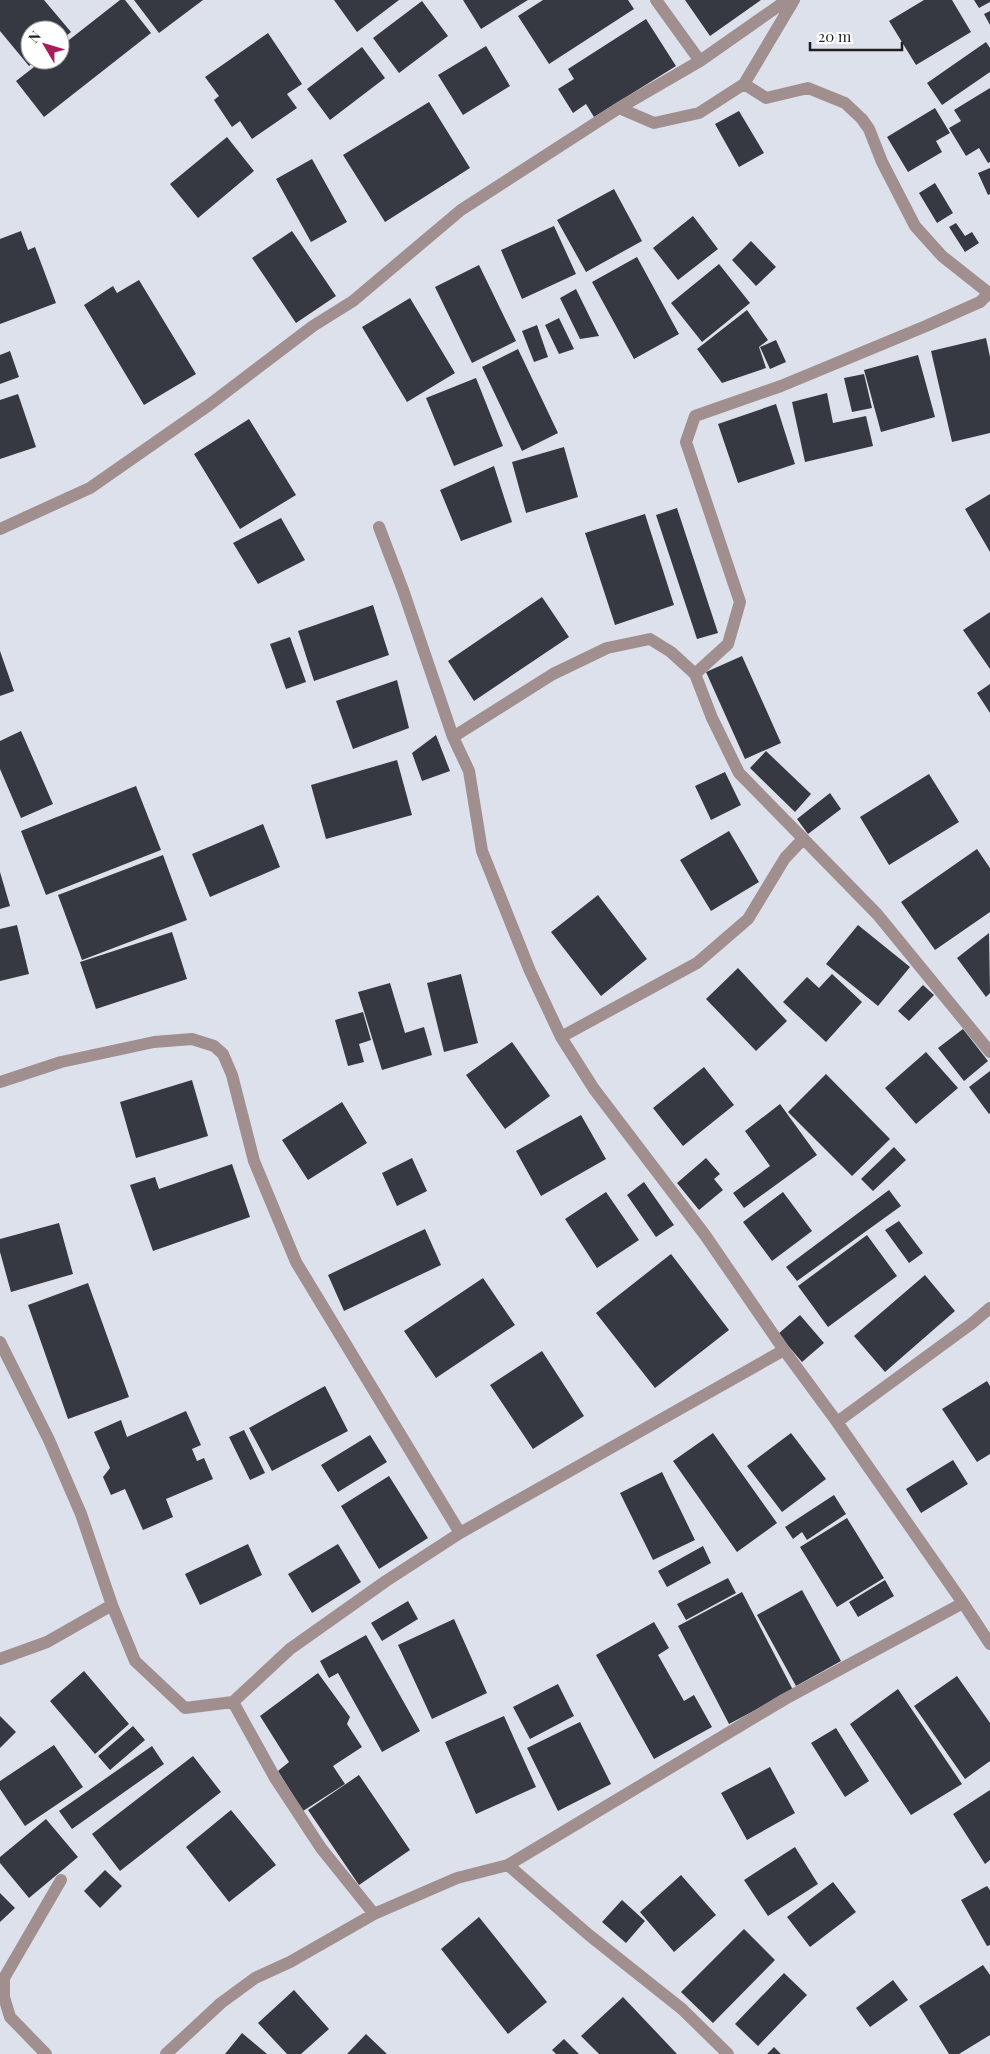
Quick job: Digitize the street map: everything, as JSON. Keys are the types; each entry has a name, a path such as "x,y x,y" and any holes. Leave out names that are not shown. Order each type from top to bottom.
{"street":[{"path":"656,0 700,61"},
{"path":"0,529 90,488 210,404 313,326 353,300 461,210 619,108 700,61 787,0"},
{"path":"619,108 654,123 699,113 744,84 794,0"},
{"path":"695,674 728,644 740,602 686,442 696,416 781,386 926,326 980,302 990,294 942,256 916,226 882,162 869,129 862,119 845,103 808,88 766,98 744,84"},
{"path":"378,528 402,590 453,737 469,771 482,851 530,971 561,1037 594,1089 705,1235 990,1644"},
{"path":"453,737 553,674 607,648 650,639 671,652 695,674 712,718 739,773 877,914 990,1052"},
{"path":"561,1037 697,963 748,919 785,858 803,839"},
{"path":"0,1082 61,1062 154,1042 192,1039 214,1046 223,1054 232,1075 254,1161 296,1262 460,1533"},
{"path":"836,1422 971,1324 990,1308"},
{"path":"0,1342 49,1440 81,1514 112,1605 135,1661 185,1708 233,1702 290,1649 386,1581 460,1533 784,1350"},
{"path":"166,2054 221,2003 255,1978 290,1962 374,1914 457,1878 508,1865 785,1699 963,1603"},
{"path":"0,1659 47,1642 112,1605"},
{"path":"233,1702 275,1778 321,1848 374,1914"},
{"path":"508,1865 589,1935 682,2010 728,2054"},
{"path":"46,2054 10,2017 4,1997 4,1978 61,1880"}],"building":[{"path":"0,0 44,0 61,20 20,20 20,55 0,31"},
{"path":"120,0 125,0 151,33 44,117 16,81 30,70 70,70 70,39"},
{"path":"134,0 203,0 159,33"},
{"path":"334,0 399,0 357,32"},
{"path":"463,0 528,0 481,29"},
{"path":"543,0 628,0 634,9 549,64 518,16"},
{"path":"685,0 761,0 710,36"},
{"path":"924,0 952,0 971,32 916,65 889,21"},
{"path":"974,0 990,0 990,2 979,8"},
{"path":"422,1 448,36 399,73 373,38"},
{"path":"990,11 990,25 984,14"},
{"path":"646,19 676,66 594,117 586,104 573,113 558,89 574,79 568,69"},
{"path":"268,33 302,84 287,94 297,108 252,139 240,121 232,127 214,100 219,96 205,77"},
{"path":"986,42 990,48 990,72 942,105 927,83"},
{"path":"486,46 510,86 463,115 438,75"},
{"path":"362,47 385,78 330,120 307,89"},
{"path":"990,88 990,162 988,163 979,148 966,156 949,128 961,121 954,110"},
{"path":"429,102 470,168 385,222 343,155"},
{"path":"935,108 950,133 936,141 942,152 908,172 887,137"},
{"path":"739,111 764,153 739,167 715,124"},
{"path":"227,137 254,171 198,218 170,184"},
{"path":"312,159 347,222 311,242 276,179"},
{"path":"990,168 990,194 988,195 978,173"},
{"path":"935,183 953,213 937,223 919,193"},
{"path":"614,189 642,241 586,272 557,220"},
{"path":"693,216 718,249 678,280 653,248"},
{"path":"956,223 965,236 972,232 979,243 965,252 949,227"},
{"path":"554,226 576,274 522,299 501,250"},
{"path":"21,231 28,250 35,247 56,303 0,324 0,239"},
{"path":"292,231 336,296 296,323 252,258"},
{"path":"751,241 776,267 756,286 732,260"},
{"path":"637,257 679,334 634,359 592,282"},
{"path":"719,264 750,303 702,342 671,303"},
{"path":"479,265 516,341 472,363 435,287"},
{"path":"139,280 196,374 144,405 84,305 113,286 117,293"},
{"path":"576,289 599,336 580,339 560,298"},
{"path":"410,298 455,373 407,402 362,327"},
{"path":"747,310 768,340 759,347 766,368 722,383 697,349"},
{"path":"559,318 574,349 559,354 545,325"},
{"path":"537,325 548,357 534,362 522,331"},
{"path":"986,338 990,357 990,433 952,442 931,351"},
{"path":"776,340 786,362 770,369 760,347"},
{"path":"518,349 558,433 522,451 482,367"},
{"path":"10,351 19,377 0,384 0,355"},
{"path":"918,355 935,417 881,432 864,370"},
{"path":"864,374 872,408 852,412 844,378"},
{"path":"476,378 503,446 454,466 426,398"},
{"path":"827,393 833,423 866,416 873,446 805,462 792,402"},
{"path":"18,394 36,447 0,459 0,400"},
{"path":"776,404 795,464 738,483 718,424"},
{"path":"249,419 296,495 240,529 194,454"},
{"path":"564,447 578,497 526,513 512,462"},
{"path":"494,466 512,522 461,541 440,490"},
{"path":"990,494 990,552 965,509"},
{"path":"677,508 718,633 697,639 656,515"},
{"path":"645,514 674,605 615,625 585,533"},
{"path":"281,518 305,560 258,584 233,543"},
{"path":"542,597 569,637 474,701 448,661"},
{"path":"373,605 389,655 314,681 298,631"},
{"path":"990,612 990,669 963,630"},
{"path":"290,637 306,682 286,689 270,644"},
{"path":"0,651 14,691 0,696"},
{"path":"742,656 781,743 745,759 706,672"},
{"path":"397,680 409,728 353,749 336,701"},
{"path":"990,684 990,713 977,693"},
{"path":"21,731 53,804 21,818 0,769 0,741"},
{"path":"436,735 450,771 422,781 412,753"},
{"path":"766,751 811,794 795,812 750,768"},
{"path":"397,760 412,815 326,839 311,785"},
{"path":"725,772 741,805 711,820 695,786"},
{"path":"929,774 959,822 889,865 860,817"},
{"path":"136,786 161,850 46,895 21,831"},
{"path":"830,793 841,809 808,834 797,819"},
{"path":"263,824 280,867 210,897 192,854"},
{"path":"729,831 759,882 711,911 680,860"},
{"path":"977,849 990,868 990,912 935,950 901,902"},
{"path":"163,855 187,920 82,960 58,895"},
{"path":"0,872 10,906 0,909"},
{"path":"598,895 647,959 601,996 551,932"},
{"path":"17,925 29,974 0,981 0,929"},
{"path":"858,925 910,967 878,1006 826,964"},
{"path":"172,932 187,979 96,1009 80,962"},
{"path":"989,933 990,993 986,997 957,958"},
{"path":"738,968 787,1021 756,1051 706,999"},
{"path":"461,974 478,1043 444,1052 427,983"},
{"path":"832,974 862,1002 826,1042 783,1002 807,977 819,988"},
{"path":"390,983 405,1033 424,1027 432,1055 382,1070 358,992"},
{"path":"923,985 934,995 909,1021 898,1011"},
{"path":"363,1012 371,1040 359,1044 364,1062 348,1066 335,1020"},
{"path":"963,1029 988,1061 964,1081 938,1048"},
{"path":"512,1042 550,1096 505,1129 466,1075"},
{"path":"926,1052 958,1088 916,1124 885,1088"},
{"path":"704,1067 734,1105 683,1146 653,1108"},
{"path":"990,1071 990,1113 989,1114 969,1087"},
{"path":"826,1074 890,1139 852,1176 788,1112"},
{"path":"192,1080 208,1136 136,1158 120,1102"},
{"path":"342,1102 367,1143 308,1180 282,1140"},
{"path":"780,1104 817,1155 744,1208 733,1193 770,1166 745,1131"},
{"path":"581,1115 606,1159 541,1196 516,1151"},
{"path":"894,1147 906,1160 873,1191 861,1179"},
{"path":"412,1158 427,1191 397,1206 382,1173"},
{"path":"706,1158 720,1174 714,1179 723,1190 699,1210 677,1183"},
{"path":"232,1164 250,1217 153,1251 130,1185 155,1177 159,1189"},
{"path":"644,1182 674,1225 656,1237 627,1195"},
{"path":"889,1190 901,1206 797,1281 786,1267"},
{"path":"606,1192 639,1240 597,1268 565,1219"},
{"path":"783,1192 812,1231 772,1261 743,1222"},
{"path":"899,1221 923,1253 909,1263 885,1230"},
{"path":"59,1223 73,1274 11,1292 0,1252 0,1239"},
{"path":"425,1229 441,1265 344,1311 328,1275"},
{"path":"867,1235 897,1276 828,1327 798,1286"},
{"path":"671,1254 729,1330 655,1388 596,1313"},
{"path":"925,1275 955,1311 885,1372 854,1336"},
{"path":"483,1278 515,1325 436,1378 404,1331"},
{"path":"88,1283 129,1397 68,1419 28,1305"},
{"path":"800,1315 824,1343 802,1362 778,1334"},
{"path":"542,1351 584,1416 533,1449 490,1385"},
{"path":"987,1381 990,1386 990,1454 977,1462 942,1409"},
{"path":"325,1386 348,1431 272,1471 249,1428"},
{"path":"186,1411 201,1445 192,1449 197,1461 204,1458 213,1479 166,1499 173,1517 143,1530 125,1489 111,1495 103,1477 110,1468 94,1432 121,1420 127,1437"},
{"path":"244,1430 265,1473 250,1480 229,1437"},
{"path":"713,1433 777,1523 737,1552 673,1461"},
{"path":"791,1433 826,1479 782,1512 747,1466"},
{"path":"370,1435 387,1462 338,1492 321,1465"},
{"path":"953,1460 968,1484 921,1513 906,1489"},
{"path":"662,1472 695,1540 653,1560 620,1493"},
{"path":"389,1476 428,1538 379,1569 341,1506"},
{"path":"834,1495 846,1514 807,1540 802,1532 793,1539 785,1527"},
{"path":"847,1518 884,1578 837,1607 800,1547"},
{"path":"248,1544 262,1575 200,1605 185,1574"},
{"path":"338,1544 361,1582 312,1613 288,1574"},
{"path":"703,1546 711,1563 667,1587 658,1571"},
{"path":"728,1578 736,1593 686,1620 677,1604"},
{"path":"885,1580 894,1596 858,1617 849,1602"},
{"path":"802,1590 841,1661 796,1686 757,1615"},
{"path":"742,1592 793,1690 729,1724 678,1626"},
{"path":"408,1601 418,1619 382,1641 371,1623"},
{"path":"454,1619 487,1693 432,1719 398,1645"},
{"path":"654,1622 669,1648 658,1655 684,1701 694,1695 712,1727 654,1759 596,1655"},
{"path":"366,1635 420,1731 382,1752 338,1673 329,1678 320,1661"},
{"path":"84,1671 129,1724 95,1754 50,1701"},
{"path":"318,1673 350,1717 347,1724 362,1747 333,1766 345,1784 303,1811 278,1771 289,1762 260,1716"},
{"path":"957,1676 990,1723 990,1761 965,1779 914,1706"},
{"path":"558,1684 574,1716 530,1739 513,1707"},
{"path":"898,1689 962,1784 911,1815 850,1724"},
{"path":"0,1716 16,1732 0,1748"},
{"path":"504,1716 536,1787 476,1814 445,1742"},
{"path":"580,1722 611,1784 558,1811 527,1748"},
{"path":"133,1726 145,1740 110,1770 98,1756"},
{"path":"836,1728 869,1781 845,1797 811,1743"},
{"path":"54,1745 83,1787 25,1826 0,1789 0,1781"},
{"path":"152,1746 164,1764 72,1829 59,1811"},
{"path":"193,1756 221,1792 120,1871 92,1834"},
{"path":"770,1767 795,1813 747,1840 721,1793"},
{"path":"359,1775 410,1850 359,1885 308,1810"},
{"path":"990,1790 990,1860 985,1864 953,1814"},
{"path":"231,1810 276,1865 229,1902 186,1847"},
{"path":"46,1819 78,1857 29,1898 0,1863 0,1857"},
{"path":"795,1847 818,1884 768,1916 744,1880"},
{"path":"105,1870 122,1886 100,1908 84,1891"},
{"path":"681,1875 716,1915 674,1952 640,1912"},
{"path":"833,1882 856,1912 810,1947 787,1917"},
{"path":"987,1886 990,1890 990,1945 987,1946 961,1900"},
{"path":"0,1893 15,1908 0,1922"},
{"path":"622,1900 645,1921 626,1943 602,1922"},
{"path":"479,1917 547,2002 508,2034 441,1949"},
{"path":"744,1929 775,1960 713,2023 681,1992"},
{"path":"983,1965 990,1975 990,2035 959,2054 949,2054 919,2006"},
{"path":"784,1973 807,1995 758,2046 735,2024"},
{"path":"893,1980 908,2000 870,2027 856,2008"},
{"path":"294,1990 329,2029 301,2054 287,2054 258,2023"},
{"path":"623,1997 677,2054 599,2054 581,2036"},
{"path":"242,2033 267,2054 225,2054"},
{"path":"366,2034 387,2054 347,2054"},
{"path":"564,2039 579,2054 556,2054 552,2050"},
{"path":"774,2047 781,2054 767,2054"}]}
